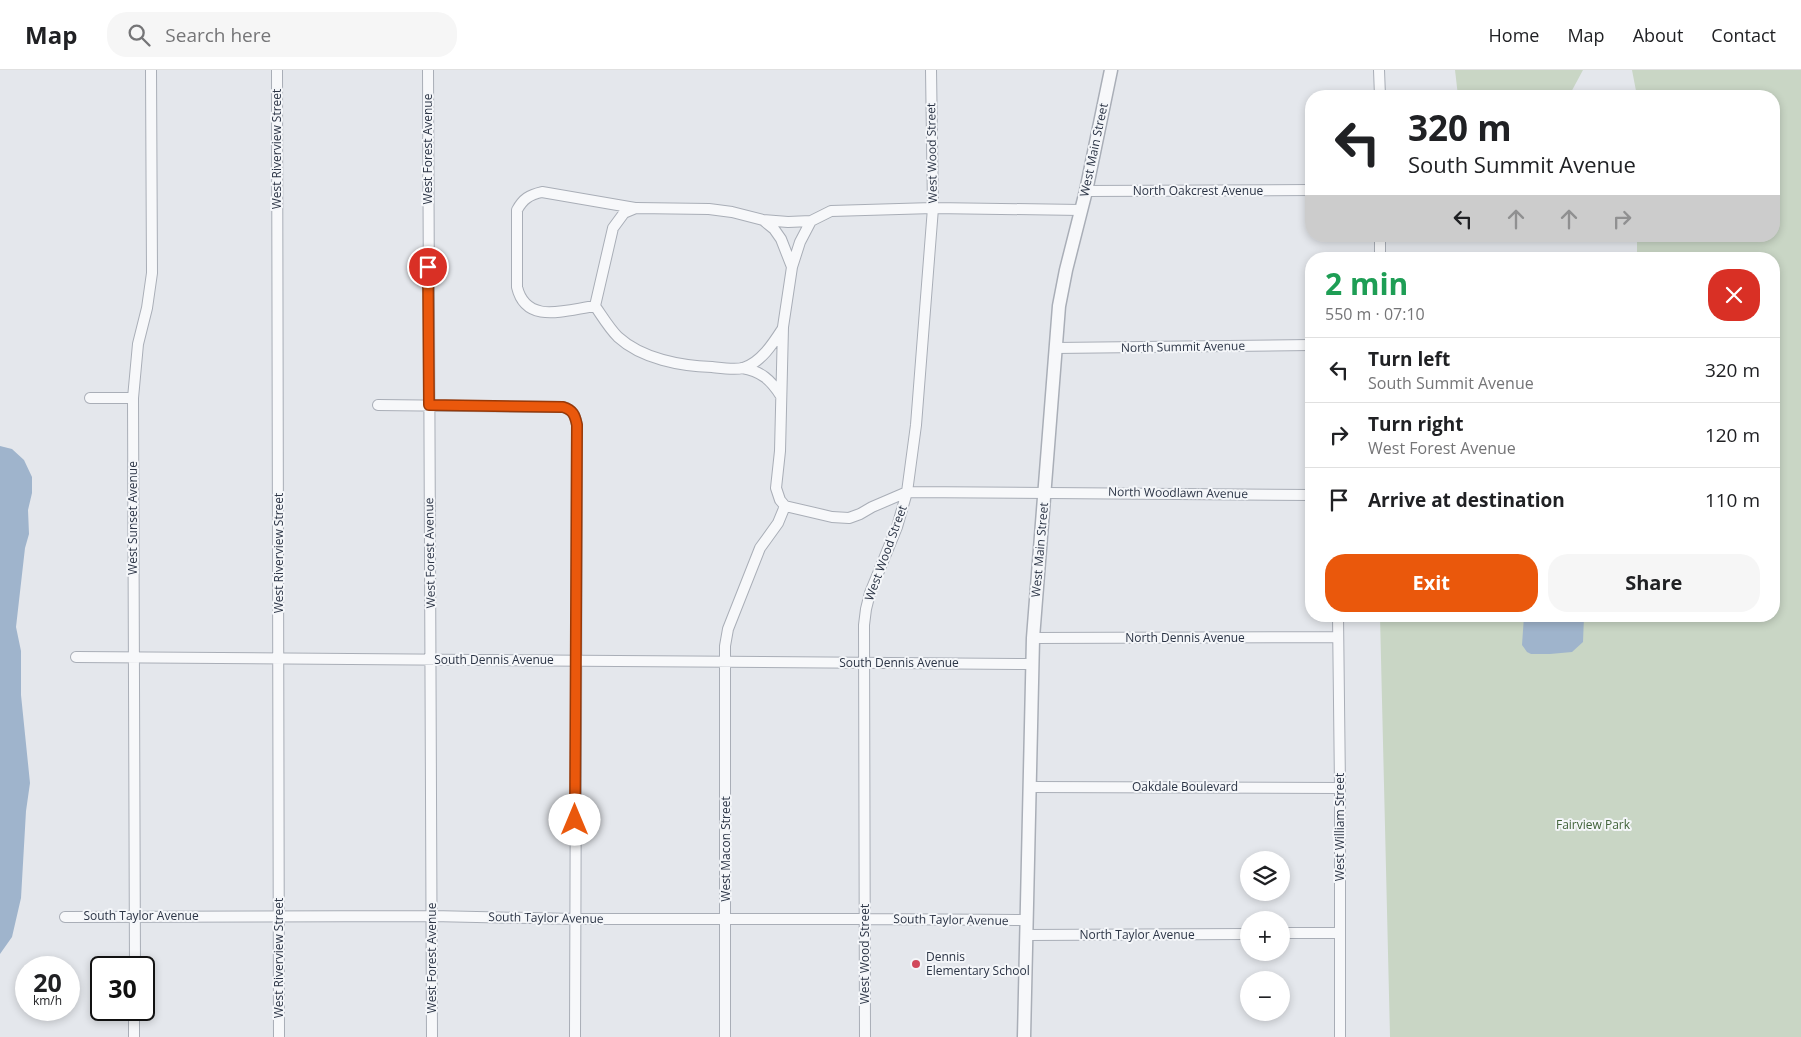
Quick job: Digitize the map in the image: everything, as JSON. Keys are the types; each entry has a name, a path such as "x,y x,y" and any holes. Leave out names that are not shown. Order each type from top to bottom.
{"street":[{"name":"West Sunset Avenue","path":"134,956 133,398 138,344 147,308 152,273 151,70"},
{"name":"West Riverview Street","path":"277,70 279,1037"},
{"name":"West Forest Avenue","path":"428,70 432,660 432,1037"},
{"name":"West Wood Street","path":"865,1037 866,609 870,593 897,527 908,492 916,425 932,208 931,70"},
{"name":"West Main Street","path":"1024,1037 1033,638 1055,348 1059,306 1066,270 1086,191 1111,70"},
{"path":"1380,70 1380,90"},
{"name":"North Oakcrest Avenue","path":"1086,191 1305,190"},
{"path":"595,306 536,312 526,306 519,297 517,287 517,210 527,197 542,192 636,208 709,209 732,212 764,220 788,222 811,221 831,210 932,208 1081,210"},
{"path":"595,306 613,228 624,213 636,208"},
{"path":"764,220 781,239 792,267"},
{"path":"811,221 800,242 792,267 783,327 780,451 776,488 780,500 786,506 832,518 849,518 908,492"},
{"path":"595,306 619,337 639,352 700,367 752,370 765,376 774,384 781,397"},
{"path":"742,368 760,356 773,343 783,327"},
{"name":"North Summit Avenue","path":"1055,348 1305,345"},
{"path":"90,398 133,398"},
{"path":"378,405 563,407 570,409 575,416 577,425 575,1037"},
{"name":"North Woodlawn Avenue","path":"908,492 1305,495"},
{"name":"West Macon Street","path":"725,1037 725,646 728,629 760,548 778,523 786,506"},
{"name":"West William Street","path":"1338,622 1340,1037"},
{"name":"North Dennis Avenue","path":"1033,638 1338,637"},
{"name":"South Dennis Avenue","path":"76,657 279,660 575,660 1032,664"},
{"name":"Oakdale Boulevard","path":"1030,787 1340,788"},
{"name":"South Taylor Avenue","path":"65,917 432,916 575,919 864,918 1026,920"},
{"path":"1290,933 1339,933"},
{"name":"North Taylor Avenue","path":"1026,935 1240,934"},
{"path":"134,1021 134,1037"}],"green space":[{"path":"1455,70 1583,70 1572,90 1457,90"},
{"name":"Fairview Park","path":"1632,70 1801,70 1801,1037 1390,1037 1380,622 1780,622 1780,252 1637,252 1637,242 1780,242 1780,90 1636,90"}],"water":[{"path":"0,446 12,449 24,460 32,477 32,493 28,510 29,534 25,548 16,627 21,651 21,695 30,783 26,811 21,898 12,937 0,954"},
{"path":"1524,622 1584,622 1583,642 1572,652 1531,654 1522,645"}],"place":[{"name":"Dennis Elementary School","path":"916,964"}],"route":[{"path":"428,267 429,405 563,407 570,409 575,416 577,425 575,820"}]}
